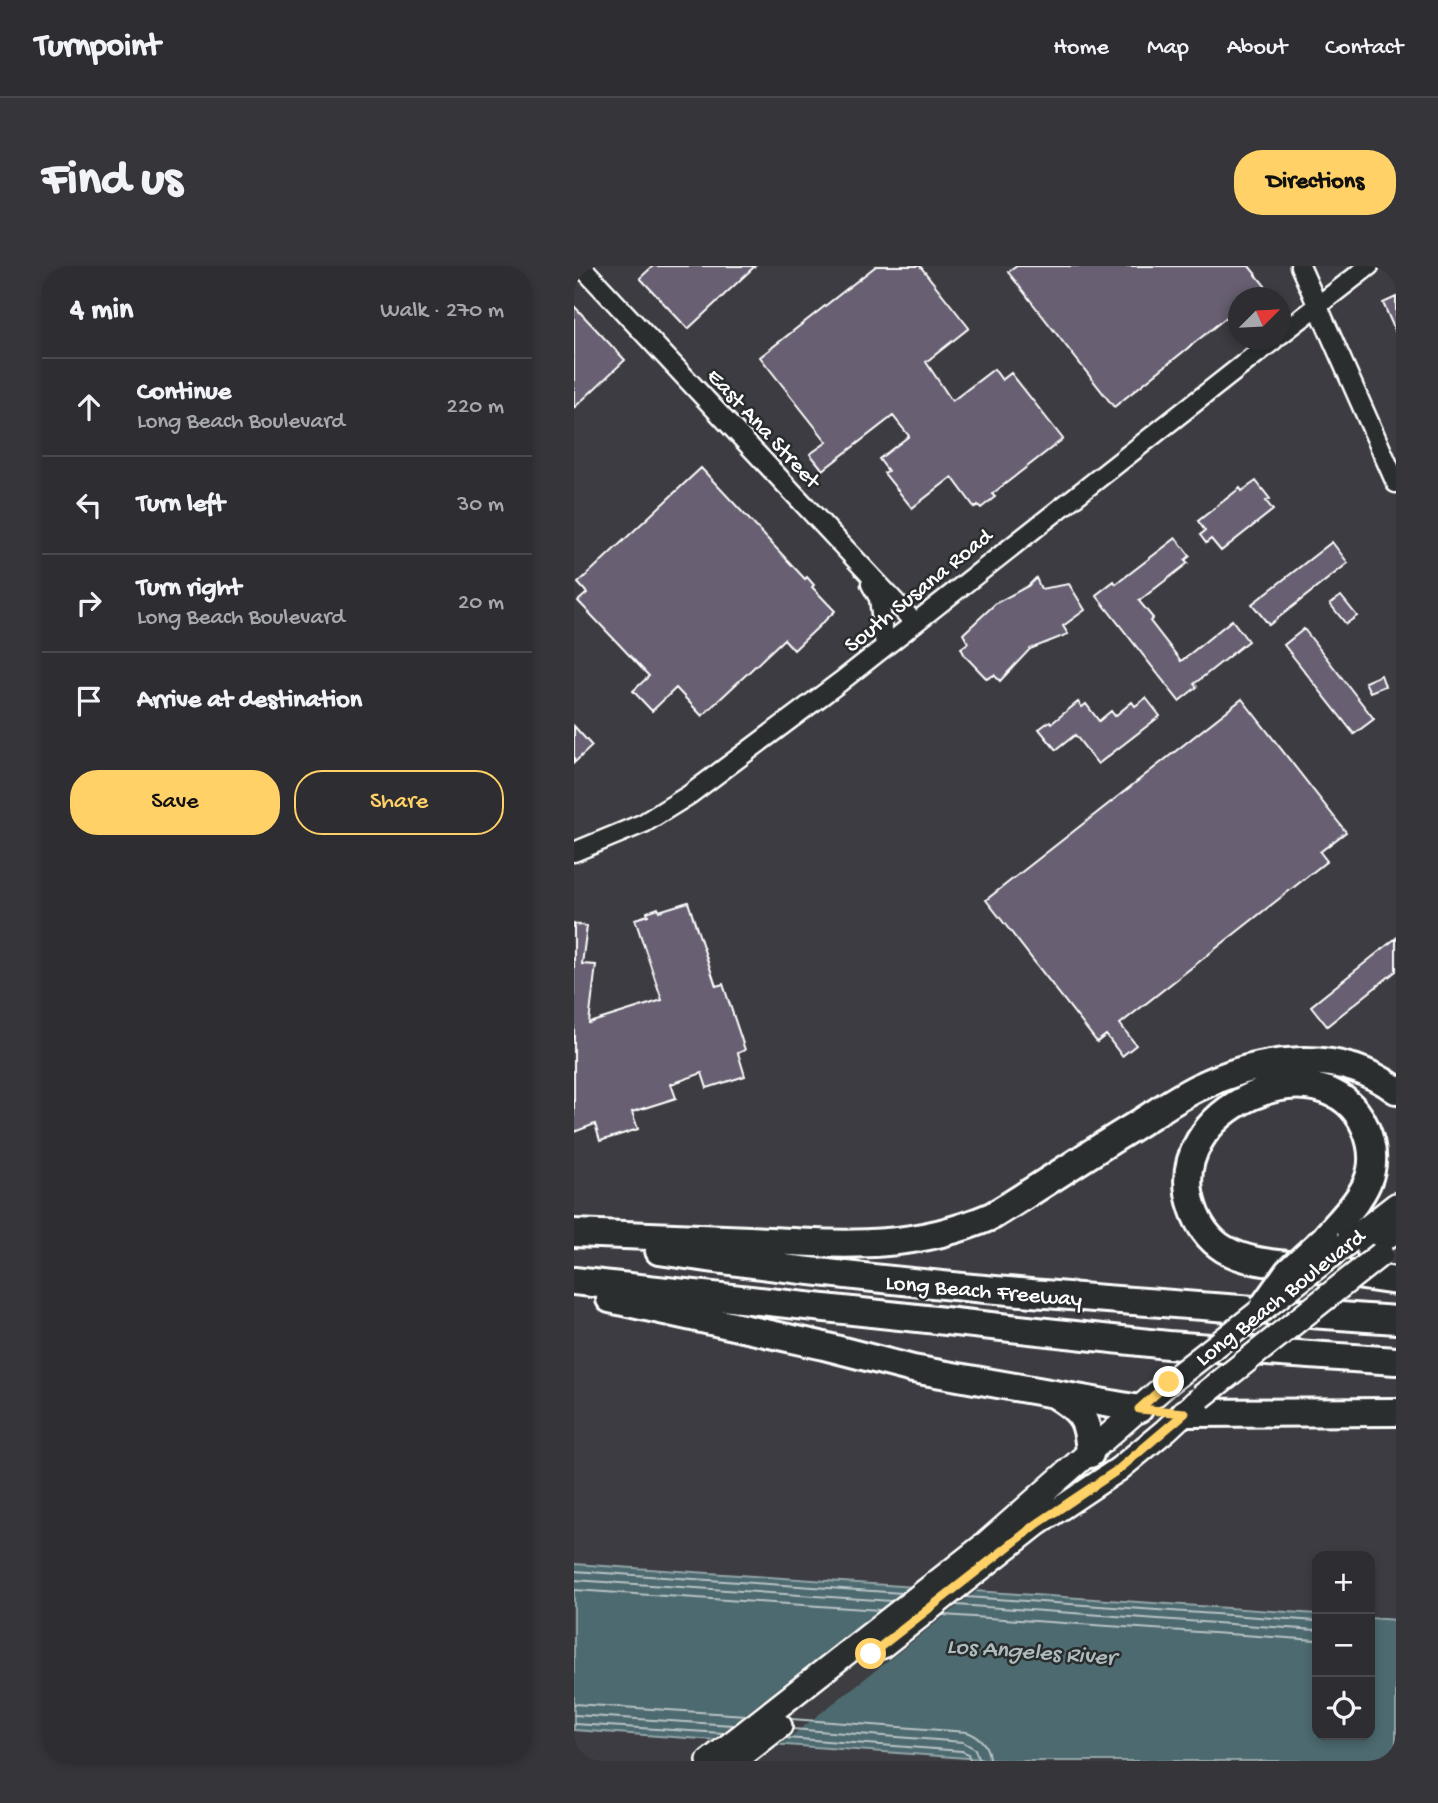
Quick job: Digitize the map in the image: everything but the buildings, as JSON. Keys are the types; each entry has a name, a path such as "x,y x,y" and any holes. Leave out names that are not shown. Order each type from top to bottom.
{"highway":[{"path":"574,1233 840,1244 889,1243 925,1237 965,1227 992,1216 1195,1089 1250,1068 1302,1060 1327,1062 1369,1075 1396,1090"},
{"path":"1264,1307 1288,1272 1335,1241 1368,1184 1371,1169 1370,1142 1358,1114 1348,1103 1335,1095 1309,1086 1264,1091 1235,1105 1208,1127 1198,1140 1189,1168 1190,1199 1203,1230 1213,1241 1237,1255 1251,1259 1396,1281"},
{"name":"Long Beach Freeway","path":"574,1238 796,1271 1049,1296 1396,1320"},
{"name":"Long Beach Freeway","path":"574,1281 1168,1345 1396,1361"},
{"path":"574,1291 820,1345 914,1369 1139,1409"},
{"path":"1050,1392 1078,1410 1088,1428 1090,1454"},
{"path":"1193,1405 1396,1412"}],"main road":[{"name":"Long Beach Boulevard","path":"1335,1241 1396,1205"},
{"name":"Long Beach Boulevard","path":"709,1761 989,1552 1048,1517 1119,1469 1382,1249 1396,1230"},
{"name":"Long Beach Boulevard","path":"735,1761 989,1552 1167,1384 1264,1307"},
{"path":"1139,1409 1193,1405"}],"street":[{"name":"East Ana Street","path":"581,266 914,622"},
{"path":"1300,266 1396,482"},
{"path":"1291,326 1369,266"},
{"name":"South Susana Road","path":"574,852 644,823 690,795 1261,350"},
{"path":"859,563 879,598 884,646"}],"water":[{"name":"Los Angeles River","path":"574,1564 1312,1614 1312,1740 1375,1740 1375,1618 1396,1620 1396,1761 1009,1761 574,1730"}],"pier":[{"path":"913,1583 982,1587 776,1748 708,1743"}],"route":[{"path":"871,1654 1037,1524 1119,1469 1185,1413 1139,1409 1169,1382"}]}
